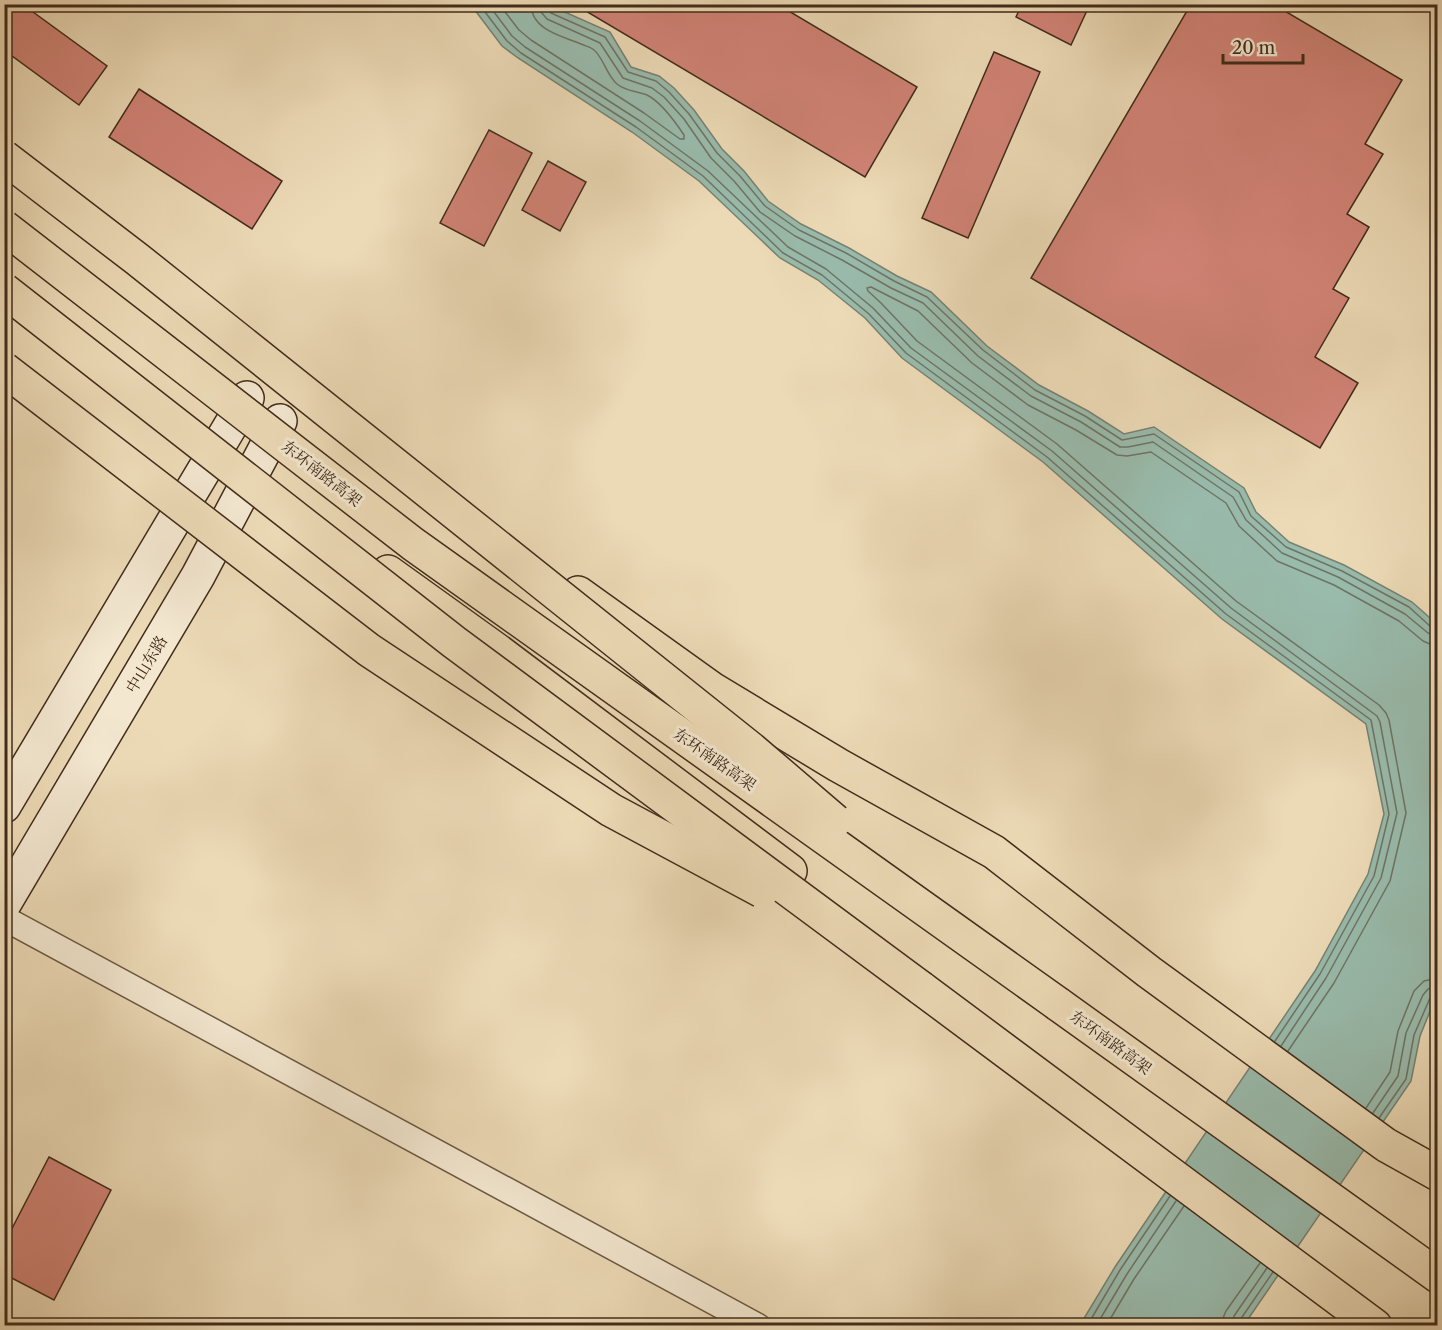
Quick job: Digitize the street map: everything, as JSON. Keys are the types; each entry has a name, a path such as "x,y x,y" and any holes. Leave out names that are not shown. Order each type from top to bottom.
{"main road":[{"path":"4,158 147,266 751,749 986,952"},
{"path":"4,178 712,689 838,765 994,852 1149,972 1386,1145 1437,1174"},
{"name":"东环南路高架","path":"4,227 413,544 1437,1276"},
{"path":"4,290 454,642 848,934 1378,1319"},
{"path":"4,302 498,651 1378,1319"},
{"path":"4,369 369,650 611,810 714,866 848,934"},
{"path":"4,806 247,398"},
{"name":"中山东路","path":"4,904 198,576 280,421"}],"street":[{"path":"4,918 758,1326"}],"water":[{"path":"471,5 549,5 610,32 631,67 659,76 674,88 694,110 722,149 744,171 768,201 801,224 931,292 987,346 1039,385 1088,411 1124,434 1154,427 1244,488 1256,512 1289,542 1344,565 1412,602 1437,624 1437,994 1420,1036 1411,1081 1244,1325 1080,1325 1115,1267 1315,971 1368,874 1384,814 1366,724 1222,619 1043,462 902,358 865,318 818,280 780,258 699,181 632,132 502,46"}],"building":[{"path":"4,4 22,4 107,66 79,105 4,50"},
{"path":"574,4 777,4 917,87 865,177"},
{"path":"1022,4 1090,4 1071,45 1016,17"},
{"path":"1191,4 1273,4 1402,80 1365,144 1383,154 1347,214 1369,227 1333,289 1349,298 1315,357 1358,383 1320,448 1031,278"},
{"path":"994,52 1040,72 968,238 922,218"},
{"path":"139,89 282,181 252,229 109,137"},
{"path":"489,130 532,153 484,246 440,223"},
{"path":"548,161 586,182 560,231 522,210"},
{"path":"49,1157 111,1190 54,1300 4,1274 4,1244"}]}
